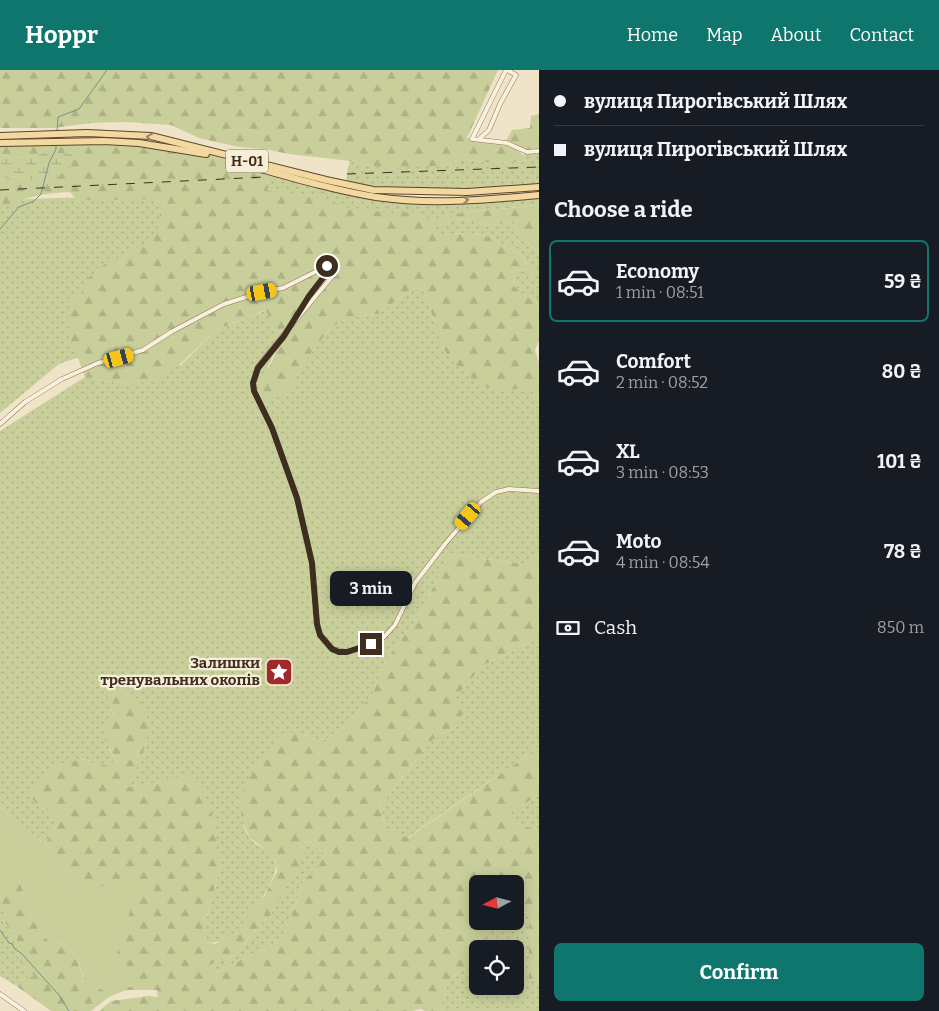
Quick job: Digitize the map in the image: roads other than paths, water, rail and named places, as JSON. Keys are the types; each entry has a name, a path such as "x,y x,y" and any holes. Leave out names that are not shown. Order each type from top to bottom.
{"main road":[{"name":"Н-01","path":"0,143 87,133 151,136 373,190 467,192 539,187"},
{"name":"Н-01","path":"0,136 121,142 174,148 210,155 303,181 378,197 456,201 539,195"}],"street":[{"path":"479,139 489,130 500,104 516,75 507,70 472,139 507,143 527,152 539,151"},
{"path":"284,336 309,296 329,270 325,267"},
{"path":"0,424 25,402 62,378 143,350 171,332 224,304 262,292 283,288 325,267 335,267 335,273 258,368 253,383 254,391 272,428 297,498 312,563 317,624 320,635 332,649 347,652 365,647 383,638 395,625 415,583 444,544 480,502 496,492 509,490 539,491"},
{"path":"0,994 24,1011"}],"waterway":[{"path":"57,131 58,117 79,109 107,70"},
{"path":"0,229 19,207 34,201 41,194 56,145"},
{"path":"0,930 9,943 22,954 59,995 69,1011"}],"railway":[{"path":"347,174 539,167"},
{"path":"0,190 264,177"}],"place":[{"name":"Залишки тренувальних окопів","path":"279,672"}]}
